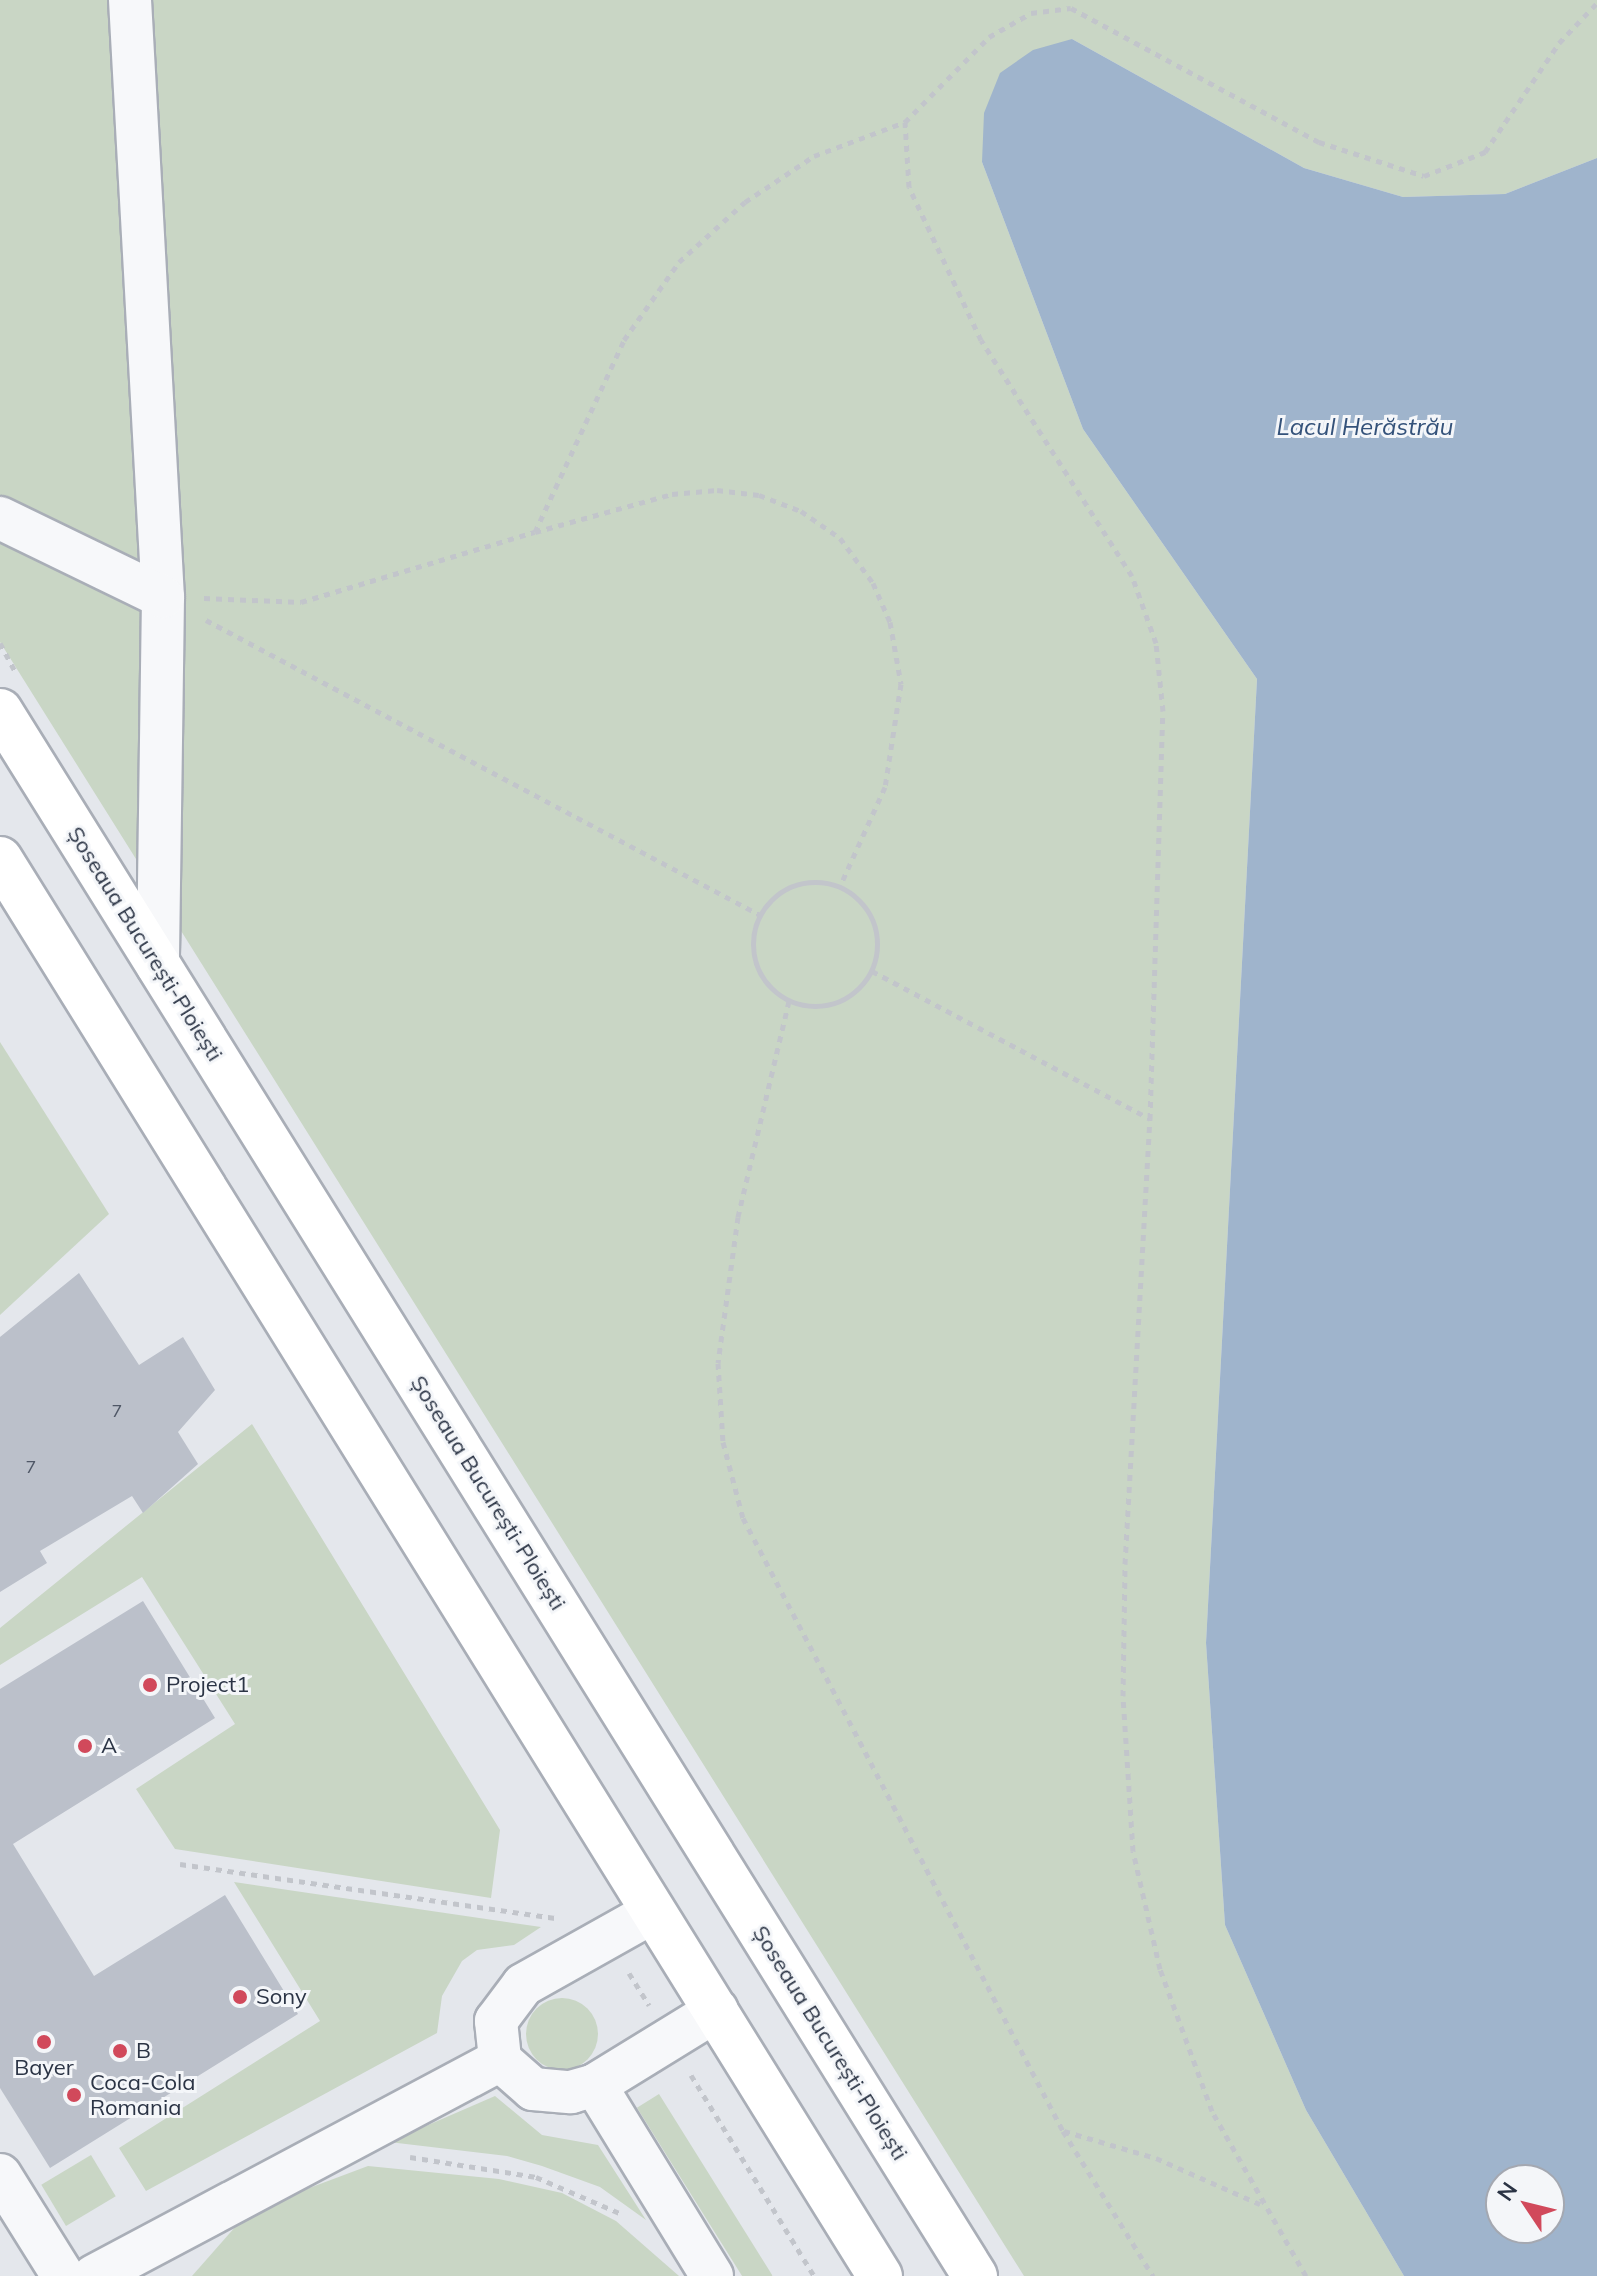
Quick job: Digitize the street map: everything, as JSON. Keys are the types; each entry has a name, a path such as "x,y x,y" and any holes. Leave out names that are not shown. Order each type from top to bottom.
{"main road":[{"name":"Șoseaua București-Ploiești","path":"0,711 975,2276"},
{"path":"0,859 880,2276"}],"street":[{"path":"130,0 163,597 158,966"},
{"path":"0,518 163,597"},
{"path":"653,1912 603,1931 507,2001 496,2021 500,2060 533,2089 553,2094 595,2085 717,2010"},
{"path":"116,2270 500,2060"},
{"path":"595,2085 712,2276"},
{"path":"0,2175 63,2276"}],"path":[{"path":"535,532 624,340 679,262 745,202 814,156 905,122 989,37 1031,13 1071,8 1319,142 1424,176 1485,152 1559,43 1597,3"},
{"path":"905,122 909,187 981,340 1095,512 1132,576 1156,643 1163,711 1150,1119 1125,1564 1123,1696 1133,1851 1160,1969 1212,2111 1262,2204 1306,2276"},
{"path":"163,597 301,602 672,494 717,490 759,495 801,511 840,538 873,583 890,622 901,684 885,787 840,886"},
{"path":"163,597 760,915"},
{"path":"813,881 840,886 872,918 878,938 872,971 857,990 831,1004 789,1001 760,973 753,943 760,915 785,889 813,881"},
{"path":"872,971 1150,1119"},
{"path":"789,1001 738,1217 718,1363 723,1442 743,1518 1063,2131 1153,2276"},
{"path":"180,1864 603,1931 814,2276"},
{"path":"1063,2131 1156,2158 1262,2204"},
{"path":"402,2156 536,2177 591,2196 630,2220"}],"green space":[{"path":"0,0 1597,0 1597,158 1505,194 1403,197 1304,168 1072,39 982,162 1083,429 1257,679 1206,1643 1225,1925 1306,2110 1404,2276 1024,2276 0,642"},
{"path":"0,1042 109,1214 0,1315"},
{"path":"252,1424 500,1830 491,1898 175,1849 136,1789 235,1724 142,1577 0,1665 0,1628"},
{"path":"234,1882 541,1927 514,1945 477,1950 462,1961 442,1996 437,2033 146,2191 119,2148 320,2021"},
{"path":"562,1998 582,2004 592,2014 598,2034 592,2054 582,2064 562,2070 542,2064 532,2054 526,2034 532,2014 542,2004"},
{"path":"659,2094 772,2275 742,2276 637,2108"},
{"path":"495,2096 542,2135 598,2145 646,2220 600,2187 542,2166 507,2156 389,2142"},
{"path":"91,2155 116,2196 66,2226 41,2185"},
{"path":"368,2166 499,2179 562,2193 616,2221 679,2276 192,2276 236,2226 280,2199"}],"water":[{"name":"Lacul Herăstrău","path":"1072,39 1304,168 1403,197 1505,194 1597,158 1597,2276 1404,2276 1306,2110 1225,1925 1206,1643 1257,679 1083,429 982,162 984,113 1000,73 1033,50"}],"building":[{"path":"79,1273 139,1365 183,1337 215,1390 178,1432 198,1464 143,1513 132,1496 40,1551 47,1563 0,1592 0,1337"},
{"path":"143,1601 215,1718 13,1844 94,1976 225,1895 298,2014 50,2168 0,2088 0,1689"}],"place":[{"name":"Project1","path":"150,1685"},
{"name":"A","path":"85,1746"},
{"name":"Sony","path":"240,1997"},
{"name":"Bayer","path":"44,2042"},
{"name":"B","path":"120,2051"},
{"name":"Coca-Cola Romania","path":"74,2095"}]}
